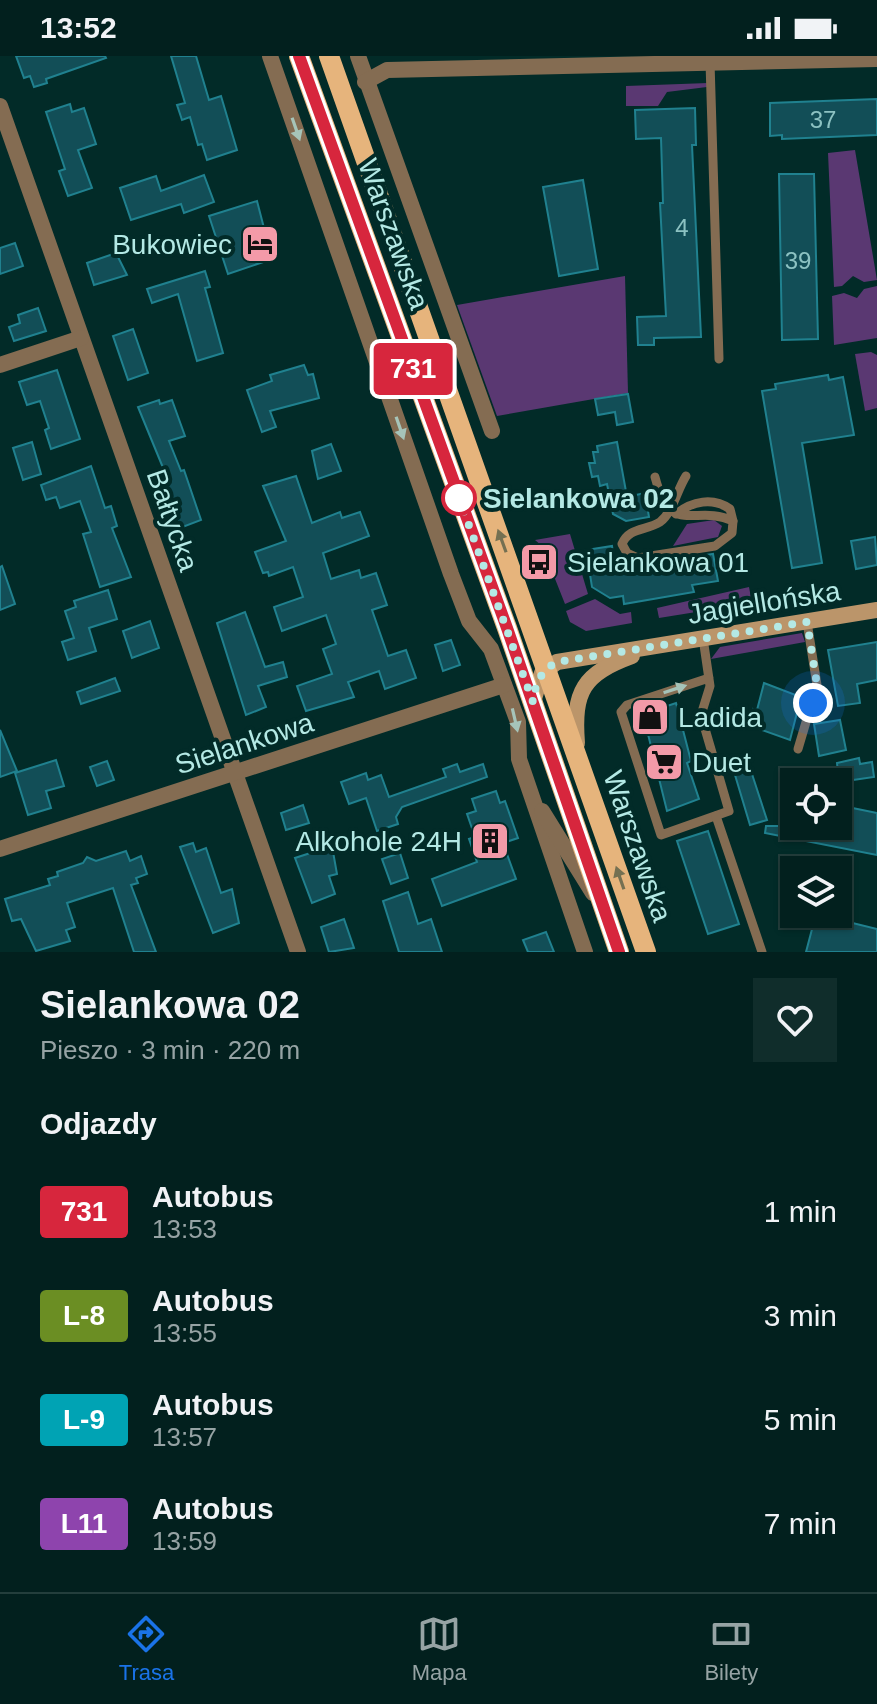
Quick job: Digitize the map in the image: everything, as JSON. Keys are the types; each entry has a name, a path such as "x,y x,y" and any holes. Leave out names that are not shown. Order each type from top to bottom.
{"main road":[{"name":"Warszawska","path":"299,56 533,702 619,952"},
{"name":"Warszawska","path":"329,56 646,952"}],"street":[{"path":"270,56 451,574 469,621 491,649 518,722 519,759 585,952"},
{"path":"358,56 492,431"},
{"path":"365,82 387,70 578,61 877,59"},
{"name":"Bałtycka","path":"0,106 298,952"},
{"path":"0,365 81,338"},
{"name":"Jagiellońska","path":"546,667 578,657 877,610"},
{"name":"Jagiellońska","path":"578,758 575,719 578,697 587,681 608,666 659,645"},
{"path":"533,702 534,688 546,667"},
{"name":"Sielankowa","path":"0,849 504,685"},
{"path":"527,786 606,914"}],"lane":[{"path":"710,62 719,359"},
{"path":"655,477 662,501 673,511 690,518 710,514 733,521 732,533 715,546 638,558 627,553 622,544 626,535 657,523 673,511 686,476"},
{"path":"798,749 817,685 807,622"},
{"path":"703,638 709,678 701,715 729,811 661,835 621,712 627,705 709,678"},
{"path":"716,816 762,952"}],"shaded area":[{"path":"708,83 707,87 667,92 658,106 626,106 626,86"},
{"path":"855,150 877,280 864,282 853,276 842,286 834,287 828,153"},
{"path":"625,276 628,393 497,416 457,305"},
{"path":"877,286 877,338 834,345 832,296 844,293 857,298 864,289"},
{"path":"871,352 877,355 877,408 865,411 855,354"},
{"path":"714,520 722,526 718,537 673,546 687,524"},
{"path":"570,534 588,594 565,604 542,546 535,540"},
{"path":"749,587 752,603 659,618 657,608"},
{"path":"595,599 620,614 631,612 632,623 586,631 570,622 566,611"},
{"path":"802,633 805,642 711,659 720,647"}],"building":[{"path":"16,56 106,58 46,79 47,83 34,87 30,76 24,78"},
{"path":"171,56 196,56 209,100 221,96 237,150 207,160 202,144 198,145 190,117 182,120 177,105 185,103"},
{"path":"877,99 877,135 782,139 782,135 770,136 770,103"},
{"path":"70,104 72,112 84,108 96,144 78,150 92,188 68,196 59,171 65,169 46,112"},
{"path":"695,108 696,145 692,145 701,337 654,338 654,345 638,345 637,317 666,316 660,203 663,203 661,138 636,139 635,110"},
{"path":"779,174 814,174 818,339 782,340"},
{"path":"204,175 214,202 184,213 181,204 131,220 120,188 156,176 161,191"},
{"path":"583,180 598,269 559,276 543,187"},
{"path":"257,201 272,259 228,274 209,216"},
{"path":"15,243 23,266 0,274 0,248"},
{"path":"116,253 127,275 94,285 87,263"},
{"path":"205,271 210,287 205,288 223,353 197,361 178,294 152,303 147,289"},
{"path":"38,308 46,331 14,341 9,327 20,323 18,315"},
{"path":"133,329 148,373 128,380 113,336"},
{"path":"304,365 308,375 313,374 319,398 270,411 276,427 262,432 247,390 272,381 270,375"},
{"path":"57,370 80,439 51,449 45,430 49,428 40,401 27,405 19,382"},
{"path":"828,375 829,380 843,377 854,435 802,443 822,563 792,568 762,391 776,389 775,384"},
{"path":"628,394 633,422 617,425 615,412 598,415 595,399"},
{"path":"159,400 160,404 172,400 185,436 169,441 181,471 184,470 201,520 180,528 165,485 166,475 138,407"},
{"path":"32,442 41,474 23,480 13,448"},
{"path":"617,442 627,497 645,493 649,517 626,521 613,514 607,484 600,486 598,476 592,477 589,463 595,463 593,452 598,452 597,446"},
{"path":"331,444 341,471 318,479 312,451"},
{"path":"91,466 105,508 111,506 117,526 112,528 131,577 100,587 83,534 91,532 80,501 60,508 56,497 46,500 41,485"},
{"path":"296,476 312,523 340,512 342,518 360,512 369,536 323,553 331,579 359,570 361,578 376,573 387,605 372,610 388,656 406,650 416,678 385,689 379,671 348,682 354,697 306,711 297,686 332,674 323,649 336,644 326,615 282,631 274,607 303,597 293,567 269,576 268,572 263,573 255,552 286,541 263,486"},
{"path":"875,537 877,565 856,569 851,541"},
{"path":"612,546 615,569 713,554 718,581 692,585 694,592 624,604 623,596 610,598 592,587 586,550"},
{"path":"0,567 15,604 0,610"},
{"path":"108,590 117,619 89,628 96,651 68,660 62,642 74,638 65,611 76,607 74,601"},
{"path":"245,612 265,667 283,662 287,677 258,686 266,707 246,715 217,623"},
{"path":"150,621 159,648 132,658 123,631"},
{"path":"451,640 460,665 443,671 435,645"},
{"path":"877,642 877,680 857,684 860,703 838,706 828,650"},
{"path":"115,678 120,691 81,704 77,692"},
{"path":"764,683 801,697 790,740 748,725 753,709 757,710"},
{"path":"676,703 691,761 687,763 699,799 667,811 643,714"},
{"path":"840,720 846,750 819,756 814,724"},
{"path":"0,730 17,771 0,777"},
{"path":"859,758 860,764 872,762 874,777 852,780 852,768 838,768 837,763"},
{"path":"56,760 64,786 46,791 51,808 28,815 15,773"},
{"path":"107,761 114,780 97,786 90,767"},
{"path":"457,764 460,772 483,764 487,777 402,807 396,817 398,824 377,831 366,798 349,804 341,782 366,773 368,780 381,775 389,797 446,777 443,769"},
{"path":"751,771 767,820 750,825 735,775"},
{"path":"496,791 500,803 505,801 518,838 503,843 516,879 442,906 432,879 477,862 469,839 475,837 467,814 476,811 472,799"},
{"path":"303,805 309,823 286,830 281,813"},
{"path":"852,808 877,813 877,855 801,840 852,840"},
{"path":"766,826 780,826 780,836 765,833"},
{"path":"708,831 739,924 708,934 677,841"},
{"path":"193,843 196,852 206,848 221,893 232,889 239,923 213,933 180,847"},
{"path":"332,846 337,874 329,876 335,894 312,903 295,858"},
{"path":"126,851 130,861 141,856 147,874 136,878 138,883 131,885 156,952 134,952 113,888 67,903 75,927 66,930 70,941 36,951 21,919 12,921 5,899 50,885 48,879 58,876 57,872 83,863 87,857 96,861"},
{"path":"400,853 408,878 391,884 382,859"},
{"path":"408,892 418,924 431,919 442,952 399,952 383,901"},
{"path":"344,919 354,948 329,952 321,927"},
{"path":"852,923 877,929 877,952 806,952 812,928 852,928"},
{"path":"546,932 554,952 528,952 523,940"}],"bus line":[{"name":"731","path":"299,56 507,628 619,952"}],"place":[{"name":"Bukowiec","path":"260,244"},
{"name":"Sielankowa 02","path":"459,498"},
{"name":"Sielankowa 01","path":"539,562"},
{"name":"Ladida","path":"650,717"},
{"name":"Duet","path":"664,762"},
{"name":"Alkohole 24H","path":"490,841"}],"route":[{"path":"459,498 533,702 534,688 542,673 546,667 557,662 807,622 817,685 813,703"}]}
